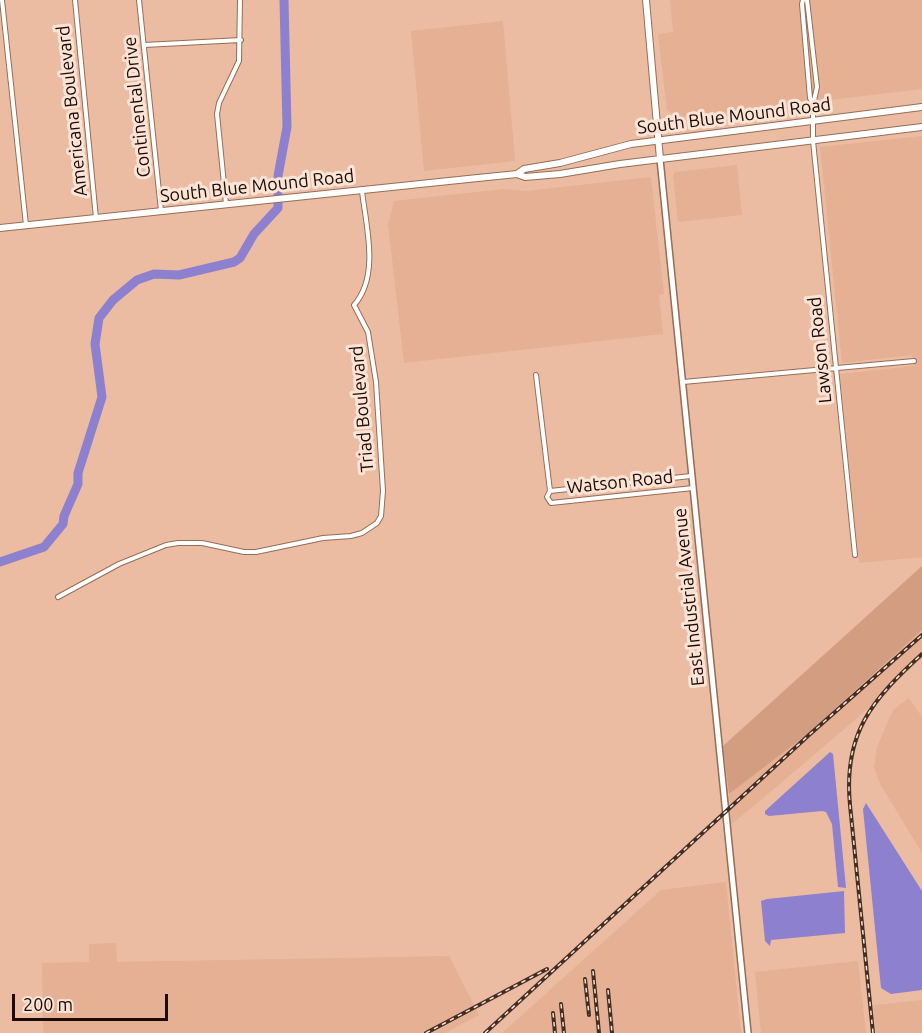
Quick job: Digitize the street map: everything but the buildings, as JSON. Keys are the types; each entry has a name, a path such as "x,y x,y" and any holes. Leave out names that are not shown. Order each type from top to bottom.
{"main road":[{"path":"646,0 660,159"},
{"name":"South Blue Mound Road","path":"518,174 524,169 553,165 624,146 659,140 922,107"},
{"name":"South Blue Mound Road","path":"0,228 518,174 525,177 561,174 660,159 922,128"}],"street":[{"path":"2,0 26,225"},
{"name":"Americana Boulevard","path":"75,0 97,218"},
{"name":"Continental Drive","path":"140,0 161,212"},
{"path":"226,205 217,114 219,103 237,66 241,40 240,0"},
{"path":"805,0 802,4 810,98 813,105"},
{"path":"805,0 817,87 813,105"},
{"path":"144,45 241,40"},
{"name":"Lawson Road","path":"813,105 813,141 855,555"},
{"name":"East Industrial Avenue","path":"660,159 748,1033"},
{"name":"Triad Boulevard","path":"58,597 119,564 166,545 202,543 244,552 256,552 323,538 351,536 362,533 377,523 381,516 383,491 376,382 369,332 354,305 365,291 368,279 369,261 362,190"},
{"path":"683,382 914,361"},
{"path":"536,375 550,491 692,476"},
{"name":"Watson Road","path":"550,491 547,497 551,503 693,488"}],"shaded area":[{"path":"670,0 922,0 922,89 678,118 667,110 658,34 673,32"},
{"path":"503,21 515,161 424,171 411,31"},
{"path":"922,136 922,557 859,563 840,374 914,366 912,355 842,363 820,147"},
{"path":"737,165 742,215 678,222 673,175 675,172"},
{"path":"651,177 664,294 659,295 663,334 404,363 388,224 394,201 504,189 526,191"},
{"path":"922,566 922,630 805,736 729,794 723,746"},
{"path":"922,630 922,658 854,721 731,825 729,794 805,736"},
{"path":"909,698 922,717 922,853 879,782 874,767 877,747 893,710"},
{"path":"830,752 833,754 846,888 838,887 832,824 826,812 769,816 765,814 765,811"},
{"path":"866,803 922,891 922,990 891,994 881,988 863,809"},
{"path":"726,882 741,1033 502,1033 661,890"},
{"path":"844,891 845,933 771,940 770,946 765,941 761,901"},
{"path":"116,943 117,962 449,956 479,1015 445,1033 43,1033 42,963 89,962 89,944"},
{"path":"858,961 866,1033 761,1033 755,972"},
{"path":"922,1000 922,1033 876,1033 873,1005"}],"waterway":[{"path":"0,562 44,547 63,524 64,516 78,484 78,473 102,397 95,344 99,318 113,300 137,280 154,274 179,275 234,262 240,258 254,234 278,208 278,176 287,127 284,0"}],"railway":[{"path":"485,1033 809,735 922,635"},
{"path":"873,1033 850,805 851,758 857,738 875,703 922,654"},
{"path":"426,1033 547,969"},
{"path":"593,971 599,1033"},
{"path":"585,979 589,1015"},
{"path":"608,990 612,1033"},
{"path":"561,1004 564,1033"},
{"path":"553,1013 555,1033"}]}
